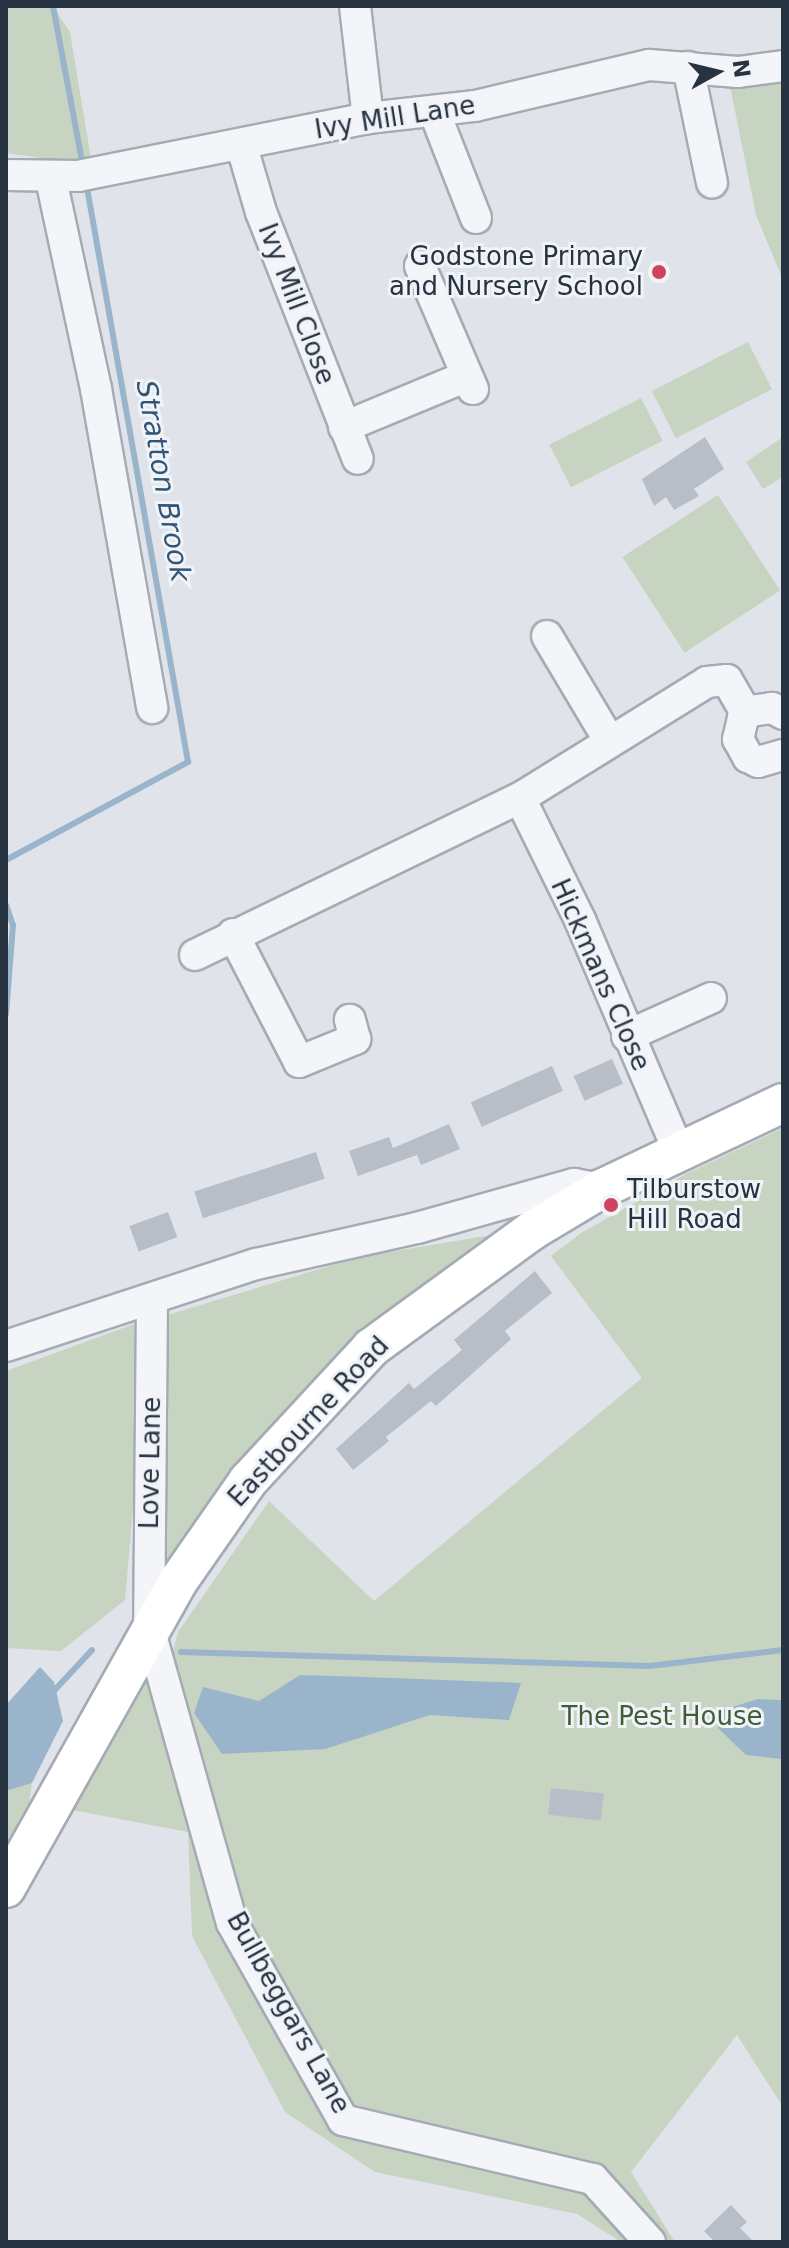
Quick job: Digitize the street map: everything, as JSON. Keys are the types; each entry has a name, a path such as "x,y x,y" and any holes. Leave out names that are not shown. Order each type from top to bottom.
{"main road":[{"name":"Eastbourne Road","path":"6,1888 149,1628 248,1481 371,1348 533,1230 601,1189 783,1103"}],"street":[{"path":"355,6 368,118"},
{"name":"Ivy Mill Lane","path":"6,175 74,176 242,147 368,118 434,111 637,67 688,67 738,72 783,66"},
{"path":"688,67 712,183"},
{"path":"434,111 476,218"},
{"name":"Ivy Mill Close","path":"242,147 358,459"},
{"path":"74,176 96,389 152,708"},
{"path":"344,427 470,382 420,266"},
{"path":"547,636 609,740"},
{"path":"195,955 520,798 707,682 727,680 747,714"},
{"path":"783,714 762,707 747,714 738,728 741,749 758,762 783,755"},
{"name":"Hickmans Close","path":"520,798 580,920 679,1152"},
{"path":"233,934 299,1062 355,1039 350,1020"},
{"path":"627,1036 694,995"},
{"path":"6,1346 256,1264 417,1228 574,1184 601,1189"},
{"name":"Love Lane","path":"149,1628 152,1299"},
{"name":"Bullbeggars Lane","path":"149,1628 232,1923 343,2120 593,2179 650,2242"}],"green space":[{"path":"6,6 53,6 70,32 92,165 6,153"},
{"path":"728,76 783,79 783,280 756,215"},
{"path":"748,342 772,389 676,438 652,391"},
{"path":"641,398 663,441 571,488 549,445"},
{"path":"783,437 783,477 763,489 746,462"},
{"path":"718,495 780,591 684,653 622,557"},
{"name":"The Pest House","path":"783,1128 783,2107 737,2035 631,2172 675,2242 621,2242 577,2214 375,2172 285,2112 192,1936 188,1832 67,1809 148,1665 170,1662 178,1632 269,1501 374,1601 642,1378 551,1256 581,1233 686,1174"},
{"path":"491,1235 364,1342 163,1570 161,1317 359,1257"},
{"path":"134,1324 138,1453 125,1600 61,1651 6,1648 6,1371"},
{"path":"32,1783 21,1859 6,1888 6,1791"}],"water":[{"path":"40,1667 54,1682 63,1721 32,1783 6,1791 6,1705"},
{"path":"300,1675 521,1683 509,1720 430,1715 325,1749 222,1754 194,1713 203,1687 259,1701"},
{"path":"758,1699 783,1700 782,1759 746,1755 718,1728 723,1710"}],"building":[{"path":"705,437 724,469 694,489 699,496 674,510 666,497 654,506 642,479"},
{"path":"612,1059 623,1084 585,1101 574,1076"},
{"path":"552,1066 563,1091 482,1127 471,1102"},
{"path":"449,1124 460,1149 421,1165 417,1155 358,1176 349,1151 389,1137 393,1148"},
{"path":"316,1152 325,1179 203,1218 194,1192"},
{"path":"168,1212 177,1237 139,1251 129,1226"},
{"path":"535,1271 552,1293 505,1331 511,1339 436,1406 431,1401 386,1437 389,1441 353,1470 336,1449 409,1383 414,1389 462,1350 454,1340"},
{"path":"551,1788 604,1794 601,1820 548,1815"},
{"path":"731,2205 747,2222 740,2228 754,2242 715,2242 704,2231"}],"waterway":[{"name":"Stratton Brook","path":"53,6 83,167"},
{"name":"Stratton Brook","path":"6,860 188,762 86,182"},
{"name":"Stratton Brook","path":"6,905 13,925 6,1014"},
{"path":"51,1694 92,1650"},
{"path":"181,1652 650,1666 783,1650"}],"place":[{"name":"Godstone Primary and Nursery School","path":"659,272"},
{"name":"Tilburstow Hill Road","path":"611,1205"}]}
